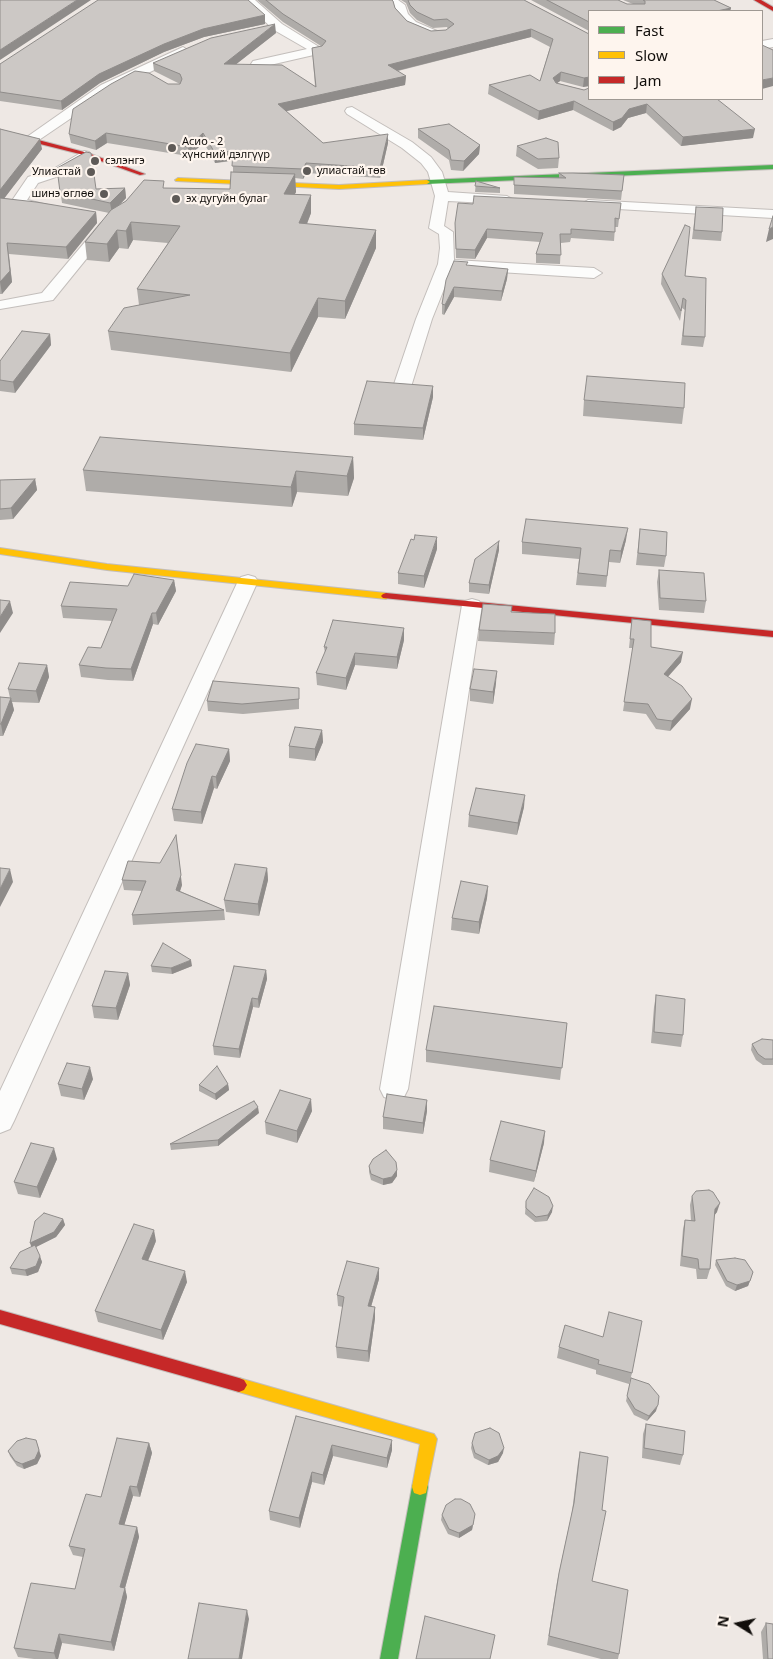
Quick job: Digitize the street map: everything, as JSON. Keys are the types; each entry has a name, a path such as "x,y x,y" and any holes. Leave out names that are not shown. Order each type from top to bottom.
{"street":[{"path":"248,0 278,27 318,50 257,64"},
{"path":"390,0 401,7 402,15 412,25 431,34 446,33"},
{"path":"757,0 773,9"},
{"path":"260,29 278,27"},
{"path":"31,139 106,88 192,48"},
{"path":"134,74 153,77"},
{"path":"352,111 407,145 426,160 436,172 440,189 436,228 446,232 448,248 446,264 424,319 401,390"},
{"path":"2,134 31,139 86,154 142,174 156,170"},
{"path":"64,213 18,202 32,180 60,171 86,154"},
{"path":"440,189 513,177 773,167"},
{"path":"142,174 138,180 146,186"},
{"path":"173,179 338,187 440,189 520,200"},
{"path":"569,203 773,214"},
{"path":"2,308 47,297 107,224 117,219 97,218"},
{"path":"446,264 594,273"},
{"path":"0,551 107,567 773,634"},
{"path":"0,1121 248,581"},
{"path":"394,1089 472,605"},
{"path":"0,1317 429,1439 389,1659"}],"building":[{"path":"0,0 77,0 0,50"},
{"path":"98,0 248,0 265,15 203,29 164,44 99,74 61,101 0,92 0,64"},
{"path":"266,0 392,0 395,8 407,21 431,31 446,30 454,24 447,19 434,20 417,12 408,0 524,0 588,33 588,77 584,78 561,72 553,78 556,83 584,90 588,88 588,100 718,100 755,129 683,137 647,104 629,109 622,118 613,122 574,101 539,111 489,85 530,75 540,81 553,39 531,29 388,65 406,76 278,104 323,143 388,134 380,168 306,163 303,169 232,166 233,151 215,153 203,133 188,147 106,133 95,141 69,134 73,109 135,71 149,73 168,84 180,84 182,79 180,74 153,63 211,38 275,24 224,64 282,65 316,87 312,48 322,46 326,41 283,14"},
{"path":"547,0 618,0 627,4 645,4 643,0 714,0 731,8 722,10 588,10 588,21"},
{"path":"763,45 773,50 773,78 763,80"},
{"path":"449,124 480,145 464,161 451,160 449,150 418,129"},
{"path":"0,129 40,139 0,190"},
{"path":"546,138 558,142 559,158 538,159 517,146"},
{"path":"86,152 91,153 96,189 125,188 110,203 60,192 57,168"},
{"path":"231,172 295,174 284,194 311,195 299,223 376,230 345,301 318,298 290,353 108,331 124,308 190,295 137,289 180,226 131,222 126,231 117,230 107,244 85,242 111,210 126,201 144,180 164,181 163,188 230,189"},
{"path":"559,173 624,175 622,191 514,185 514,177 566,178"},
{"path":"476,181 500,188 475,186"},
{"path":"474,196 621,203 619,219 615,218 615,232 571,229 571,234 560,234 561,255 536,254 543,233 487,229 475,250 456,249 455,223 458,203 473,204"},
{"path":"0,198 96,212 66,247 7,243 10,271 0,282"},
{"path":"696,207 723,208 722,232 694,230"},
{"path":"773,216 773,227 769,229"},
{"path":"685,225 690,227 685,276 706,278 705,337 683,336 686,300 683,298 681,311 662,274"},
{"path":"454,261 468,262 466,265 508,269 502,291 454,287 445,305 442,304 446,280"},
{"path":"22,331 50,334 13,382 0,380 0,361"},
{"path":"587,376 685,383 684,408 584,400"},
{"path":"367,381 433,386 423,428 354,424"},
{"path":"100,437 353,457 347,476 296,471 291,487 83,470"},
{"path":"35,479 11,508 0,509 0,480"},
{"path":"526,519 628,528 621,551 610,550 607,576 578,573 581,548 522,542"},
{"path":"640,529 667,532 666,556 638,553"},
{"path":"415,535 437,537 424,576 398,573 411,539 414,540"},
{"path":"499,541 489,585 469,583 475,559"},
{"path":"659,570 704,573 706,601 660,598"},
{"path":"134,574 174,580 156,613 152,613 131,669 79,665 88,647 101,648 117,609 61,606 70,582 128,586"},
{"path":"0,600 10,601 0,617"},
{"path":"483,604 512,606 511,612 555,614 555,633 479,630"},
{"path":"632,619 651,621 651,647 683,652 664,674 682,686 692,699 672,721 657,719 648,704 624,702 634,639 630,639"},
{"path":"333,620 404,628 397,657 355,653 346,678 316,673 327,647 324,647"},
{"path":"19,663 47,665 36,691 8,689"},
{"path":"474,669 497,671 493,692 470,689"},
{"path":"213,681 299,688 299,699 242,704 207,701"},
{"path":"0,697 11,698 1,724 0,724"},
{"path":"295,727 322,730 315,749 289,746"},
{"path":"196,744 229,749 216,777 212,776 201,812 172,809 187,763"},
{"path":"476,788 525,795 518,823 469,815"},
{"path":"176,835 181,875 176,890 224,910 132,915 146,881 122,880 128,861 160,863"},
{"path":"235,864 267,868 258,904 224,900"},
{"path":"0,868 10,869 0,889"},
{"path":"461,881 488,886 479,922 452,918"},
{"path":"163,943 191,960 171,968 151,966"},
{"path":"234,966 266,970 258,999 252,998 239,1049 213,1046"},
{"path":"105,971 128,973 116,1008 92,1006"},
{"path":"656,995 685,999 683,1035 654,1032"},
{"path":"434,1006 567,1023 562,1068 426,1050"},
{"path":"762,1039 773,1040 773,1059 765,1059 758,1054 752,1044"},
{"path":"67,1063 90,1067 82,1089 58,1084"},
{"path":"217,1066 228,1084 215,1094 199,1085"},
{"path":"280,1090 311,1099 297,1131 265,1122"},
{"path":"387,1094 427,1100 423,1123 383,1117"},
{"path":"254,1101 258,1107 218,1140 170,1144"},
{"path":"501,1121 545,1131 536,1171 490,1160"},
{"path":"31,1143 54,1148 37,1187 14,1182"},
{"path":"386,1150 396,1162 397,1170 392,1177 383,1179 371,1174 369,1166 373,1159"},
{"path":"534,1188 549,1197 553,1206 548,1215 536,1217 526,1208 526,1201"},
{"path":"709,1190 713,1192 720,1203 715,1209 710,1269 699,1269 698,1259 682,1256 685,1220 695,1221 692,1196 696,1191"},
{"path":"44,1213 63,1219 54,1232 30,1243 35,1221"},
{"path":"134,1224 154,1230 142,1259 185,1271 161,1330 95,1311"},
{"path":"35,1245 40,1256 36,1266 25,1270 10,1268 20,1252"},
{"path":"735,1258 745,1260 753,1272 750,1281 737,1285 727,1281 716,1260"},
{"path":"347,1261 379,1268 368,1306 375,1307 368,1351 336,1347 344,1297 337,1295"},
{"path":"609,1312 642,1321 632,1373 598,1364 599,1360 559,1347 565,1325 603,1337"},
{"path":"631,1378 649,1384 659,1396 658,1405 649,1416 635,1409 627,1396"},
{"path":"296,1416 392,1440 387,1458 332,1445 323,1475 312,1472 299,1518 269,1511"},
{"path":"646,1424 685,1431 683,1455 644,1448"},
{"path":"490,1428 499,1433 504,1448 498,1456 489,1460 475,1453 472,1443 475,1433"},
{"path":"26,1438 36,1440 39,1450 35,1459 22,1464 15,1461 8,1451 17,1441"},
{"path":"117,1438 149,1443 137,1487 130,1486 119,1524 137,1527 120,1587 125,1588 111,1642 59,1634 54,1653 14,1648 31,1583 75,1589 85,1549 69,1546 86,1494 101,1497"},
{"path":"580,1452 608,1457 602,1510 606,1511 592,1581 628,1590 619,1654 549,1636 559,1573 574,1503"},
{"path":"455,1499 461,1499 470,1504 475,1514 473,1525 459,1533 449,1529 442,1515 446,1505"},
{"path":"199,1603 247,1610 239,1659 188,1659"},
{"path":"425,1616 495,1635 490,1659 416,1659"},
{"path":"766,1623 773,1624 773,1659 768,1659"}],"traffic: fast":[{"path":"427,182 773,167"},
{"path":"389,1659 420,1487"}],"traffic: slow":[{"path":"178,180 339,187 427,182"},
{"path":"0,551 107,567 386,596"},
{"path":"239,1385 429,1439 420,1487"}],"traffic: jam":[{"path":"757,0 773,9"},
{"path":"0,132 86,154 142,174"},
{"path":"386,596 773,634"},
{"path":"0,1317 239,1385"}],"place":[{"name":"Асио - 2 хүнсний дэлгүүр","path":"172,148"},
{"name":"сэлэнгэ","path":"95,161"},
{"name":"улиастай төв","path":"307,171"},
{"name":"Улиастай","path":"91,172"},
{"name":"шинэ өглөө","path":"104,194"},
{"name":"эх дугуйн булаг","path":"176,199"}]}
